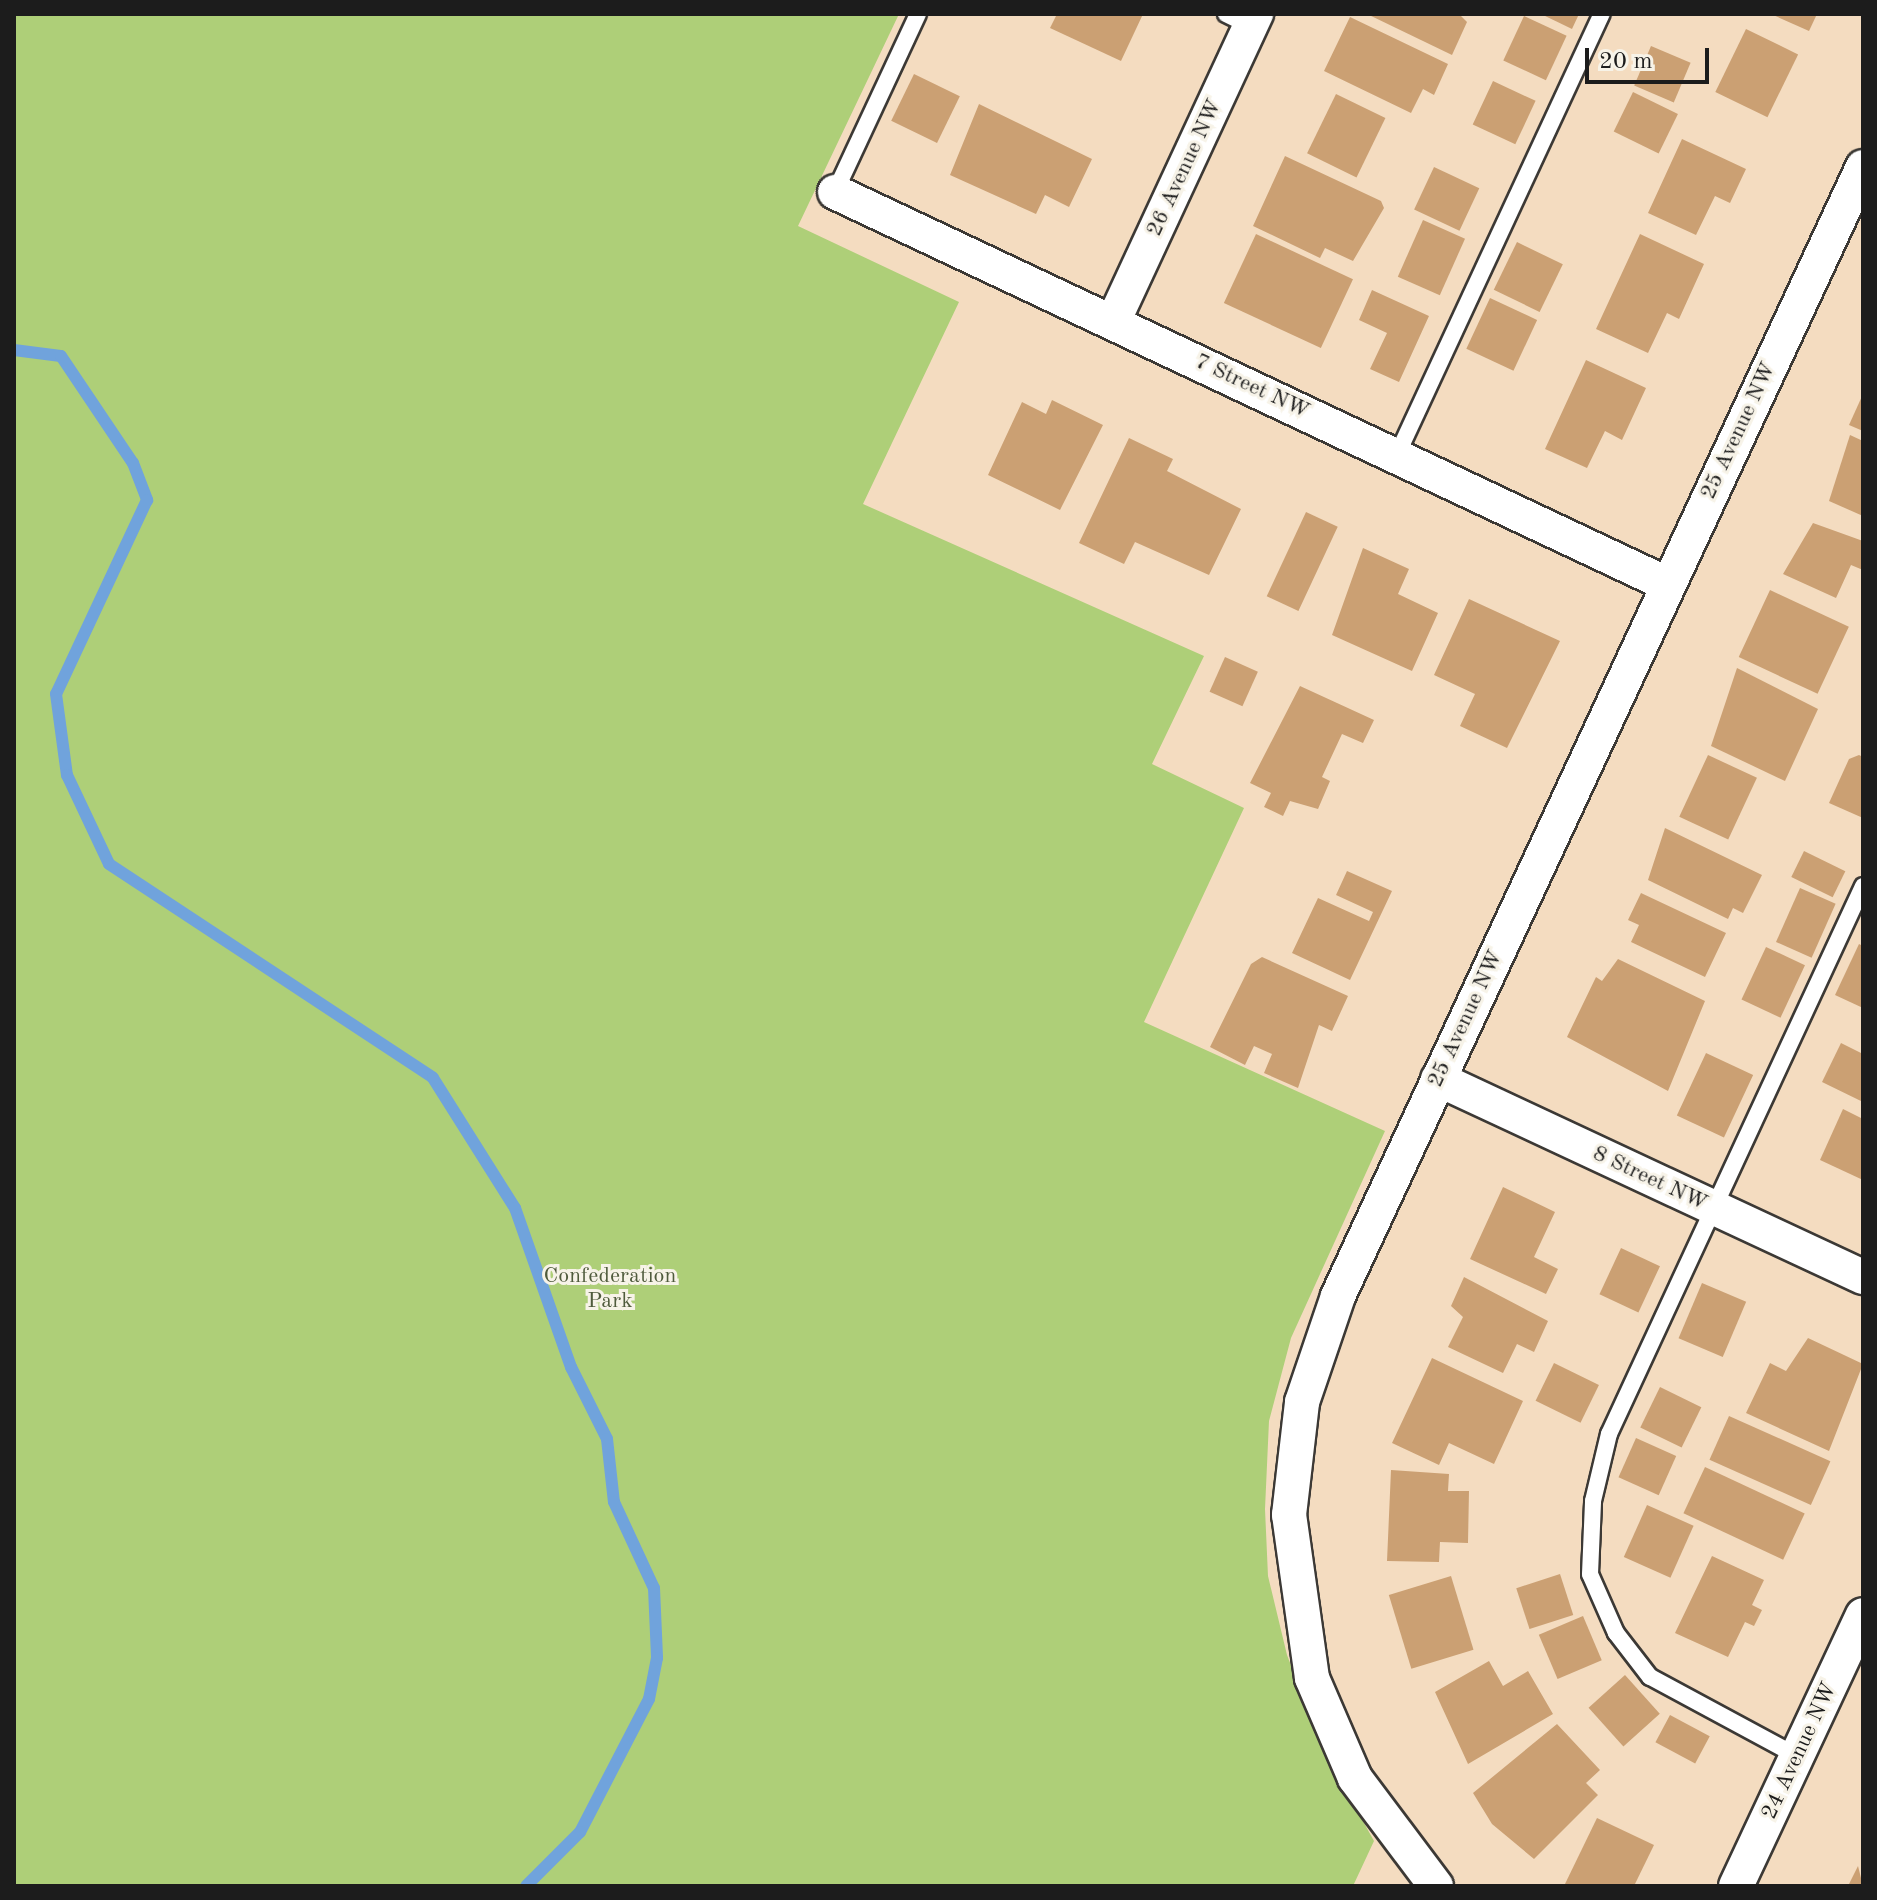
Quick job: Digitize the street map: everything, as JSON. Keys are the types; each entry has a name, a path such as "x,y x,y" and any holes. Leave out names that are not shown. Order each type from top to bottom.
{"street":[{"name":"26 Avenue NW","path":"1113,322 1244,18"},
{"name":"25 Avenue NW","path":"1436,1886 1384,1824 1332,1729 1300,1625 1289,1515 1302,1402 1317,1348 1438,1079 1863,167"},
{"name":"7 Street NW","path":"835,192 1667,584"},
{"name":"8 Street NW","path":"1438,1079 1863,1277"},
{"name":"24 Avenue NW","path":"1736,1886 1863,1615"}],"lane":[{"path":"835,192 918,14"},
{"path":"1397,455 1602,14"},
{"path":"1797,1756 1650,1677 1616,1633 1590,1574 1593,1501 1609,1434 1863,886"}],"green space":[{"name":"Confederation Park","path":"14,14 899,14 798,226 959,302 863,504 1204,656 1152,764 1244,808 1144,1022 1385,1131 1291,1338 1269,1421 1265,1509 1268,1576 1287,1655 1324,1751 1374,1841 1353,1886 14,1886"}],"building":[{"path":"1057,14 1143,14 1121,61 1050,28"},
{"path":"1367,14 1459,14 1467,22 1452,55"},
{"path":"1541,14 1579,14 1572,29"},
{"path":"1771,14 1817,14 1809,31"},
{"path":"1524,16 1567,36 1546,80 1503,60"},
{"path":"1350,17 1448,64 1434,95 1423,89 1411,113 1324,71"},
{"path":"1746,29 1798,54 1767,117 1715,92"},
{"path":"1651,46 1691,63 1674,102 1634,86"},
{"path":"914,74 960,96 937,143 891,121"},
{"path":"1493,81 1536,101 1515,144 1473,125"},
{"path":"1633,92 1678,114 1659,153 1614,132"},
{"path":"1336,94 1385,118 1357,177 1307,153"},
{"path":"979,104 1092,159 1069,207 1045,195 1036,214 950,175"},
{"path":"1682,139 1746,169 1730,203 1715,196 1696,235 1648,213"},
{"path":"1285,156 1381,201 1384,208 1353,261 1325,248 1320,258 1253,226"},
{"path":"1434,167 1479,188 1459,231 1414,210"},
{"path":"1423,220 1465,239 1440,295 1398,277"},
{"path":"1256,234 1353,279 1321,348 1224,303"},
{"path":"1640,234 1704,264 1679,319 1667,313 1648,353 1596,329"},
{"path":"1517,242 1563,264 1540,312 1494,290"},
{"path":"1372,290 1429,316 1399,382 1370,369 1387,333 1359,320"},
{"path":"1490,298 1537,320 1513,371 1466,349"},
{"path":"1586,360 1646,388 1622,440 1605,431 1587,468 1545,449"},
{"path":"1863,394 1863,431 1849,425"},
{"path":"1052,400 1103,425 1060,510 988,475 1022,402 1046,414"},
{"path":"1850,435 1863,441 1863,516 1829,501"},
{"path":"1129,438 1173,459 1167,471 1241,509 1209,575 1135,542 1124,564 1079,543"},
{"path":"1306,512 1338,527 1298,611 1267,596"},
{"path":"1813,523 1863,541 1863,570 1851,565 1836,598 1783,574"},
{"path":"1363,548 1409,569 1398,594 1438,613 1412,671 1332,635"},
{"path":"1770,590 1849,627 1818,694 1739,657"},
{"path":"1469,599 1560,641 1507,748 1460,726 1475,694 1434,675"},
{"path":"1225,657 1258,672 1242,706 1210,692"},
{"path":"1737,668 1818,709 1785,781 1711,746"},
{"path":"1300,686 1374,720 1363,743 1342,734 1322,777 1330,781 1318,809 1290,801 1283,816 1264,807 1271,793 1250,783"},
{"path":"1708,755 1757,778 1728,839 1679,817"},
{"path":"1859,755 1863,757 1863,818 1829,803 1849,759"},
{"path":"1665,828 1762,875 1743,913 1733,908 1728,919 1648,880"},
{"path":"1804,851 1845,871 1833,897 1791,877"},
{"path":"1347,871 1392,891 1350,980 1292,953 1318,898 1369,921 1373,912 1336,895"},
{"path":"1800,888 1836,904 1812,958 1776,942"},
{"path":"1641,893 1726,933 1705,977 1631,942 1639,925 1628,920"},
{"path":"1859,944 1863,946 1863,1008 1835,995"},
{"path":"1766,947 1805,965 1780,1018 1741,1000"},
{"path":"1262,957 1348,996 1332,1031 1319,1025 1298,1088 1264,1073 1272,1054 1254,1046 1245,1065 1210,1047 1251,964"},
{"path":"1618,959 1705,1001 1668,1091 1567,1037 1596,977 1602,981"},
{"path":"1841,1043 1863,1054 1863,1102 1822,1082"},
{"path":"1706,1053 1753,1075 1724,1138 1677,1116"},
{"path":"1843,1109 1863,1119 1863,1180 1820,1160"},
{"path":"1503,1187 1555,1212 1534,1257 1558,1269 1546,1294 1470,1259"},
{"path":"1621,1248 1660,1266 1638,1312 1599,1294"},
{"path":"1464,1277 1548,1321 1534,1352 1517,1344 1503,1373 1448,1347 1463,1317 1451,1306"},
{"path":"1702,1283 1746,1302 1723,1357 1679,1338"},
{"path":"1808,1338 1863,1364 1829,1451 1746,1413 1770,1363 1786,1371"},
{"path":"1432,1358 1523,1401 1494,1464 1449,1443 1439,1465 1392,1443"},
{"path":"1554,1363 1599,1385 1581,1423 1536,1401"},
{"path":"1660,1387 1701,1407 1682,1448 1640,1427"},
{"path":"1729,1416 1830,1461 1811,1505 1709,1460"},
{"path":"1636,1438 1676,1456 1659,1495 1619,1477"},
{"path":"1705,1467 1805,1513 1783,1560 1683,1513"},
{"path":"1391,1470 1449,1474 1448,1491 1469,1491 1468,1543 1440,1542 1439,1562 1387,1561"},
{"path":"1647,1505 1694,1526 1670,1578 1624,1557"},
{"path":"1712,1556 1764,1580 1752,1605 1762,1610 1754,1626 1745,1622 1728,1657 1675,1633"},
{"path":"1560,1574 1573,1615 1530,1629 1516,1588"},
{"path":"1451,1576 1474,1650 1411,1669 1389,1595"},
{"path":"1583,1616 1602,1660 1558,1679 1539,1635"},
{"path":"1489,1661 1503,1686 1528,1671 1553,1714 1468,1764 1435,1692"},
{"path":"1625,1675 1660,1714 1623,1746 1589,1708"},
{"path":"1670,1715 1710,1736 1695,1763 1655,1742"},
{"path":"1557,1724 1600,1770 1586,1783 1598,1795 1534,1859 1492,1824 1473,1793"},
{"path":"1597,1818 1654,1845 1634,1886 1564,1886"},
{"path":"1858,1866 1863,1886 1848,1886"}],"waterway":[{"path":"14,350 61,356 133,463 147,500 56,694 67,775 109,864 433,1078 515,1208 571,1367 607,1439 614,1502 654,1588 657,1658 649,1699 580,1832 526,1886"}]}
